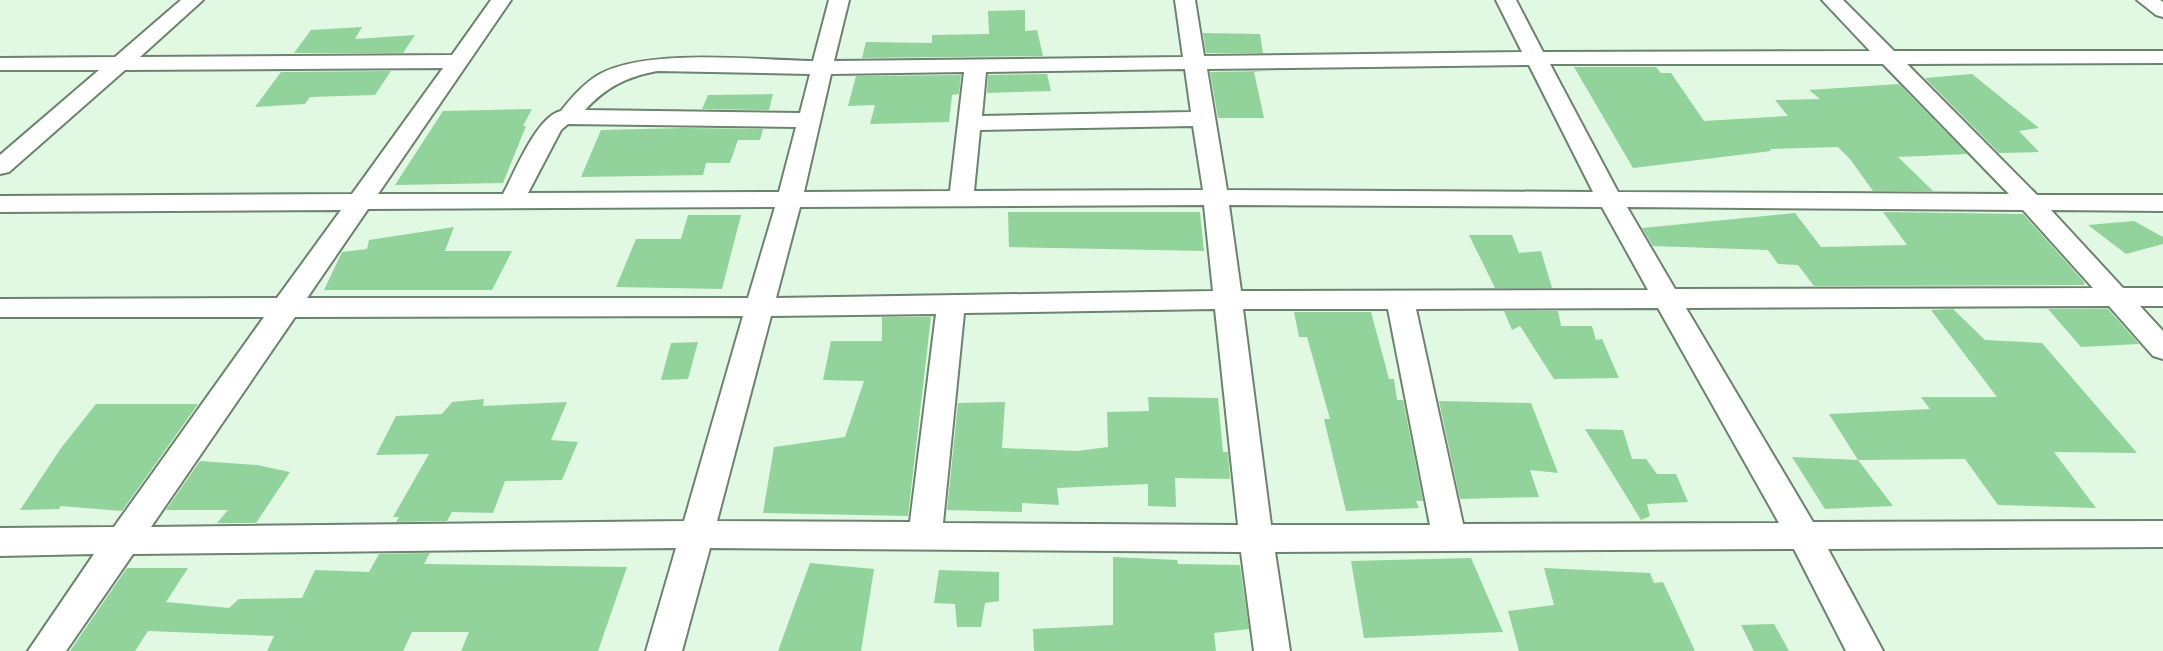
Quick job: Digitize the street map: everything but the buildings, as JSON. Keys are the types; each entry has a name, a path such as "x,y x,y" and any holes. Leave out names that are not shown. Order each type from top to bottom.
{"street":[{"path":"0,167 193,0"},
{"path":"46,651 501,0"},
{"path":"664,651 789,201 839,0"},
{"path":"1185,0 1216,197 1256,539 1272,651"},
{"path":"1506,0 1609,198 1804,537 1865,651"},
{"path":"1832,0 2031,203 2163,349"},
{"path":"2147,0 2163,12"},
{"path":"568,116 592,87 632,69 657,65 822,68 1536,58 1890,60 2163,57"},
{"path":"0,64 458,61"},
{"path":"961,200 976,66"},
{"path":"511,202 551,127 562,117 809,120"},
{"path":"970,123 1203,119"},
{"path":"0,204 1216,197 2163,203"},
{"path":"0,308 759,307 1228,300 1668,301 2163,296"},
{"path":"1400,300 1448,538"},
{"path":"925,536 951,304"},
{"path":"0,542 696,534 1256,539 2163,534"}]}
